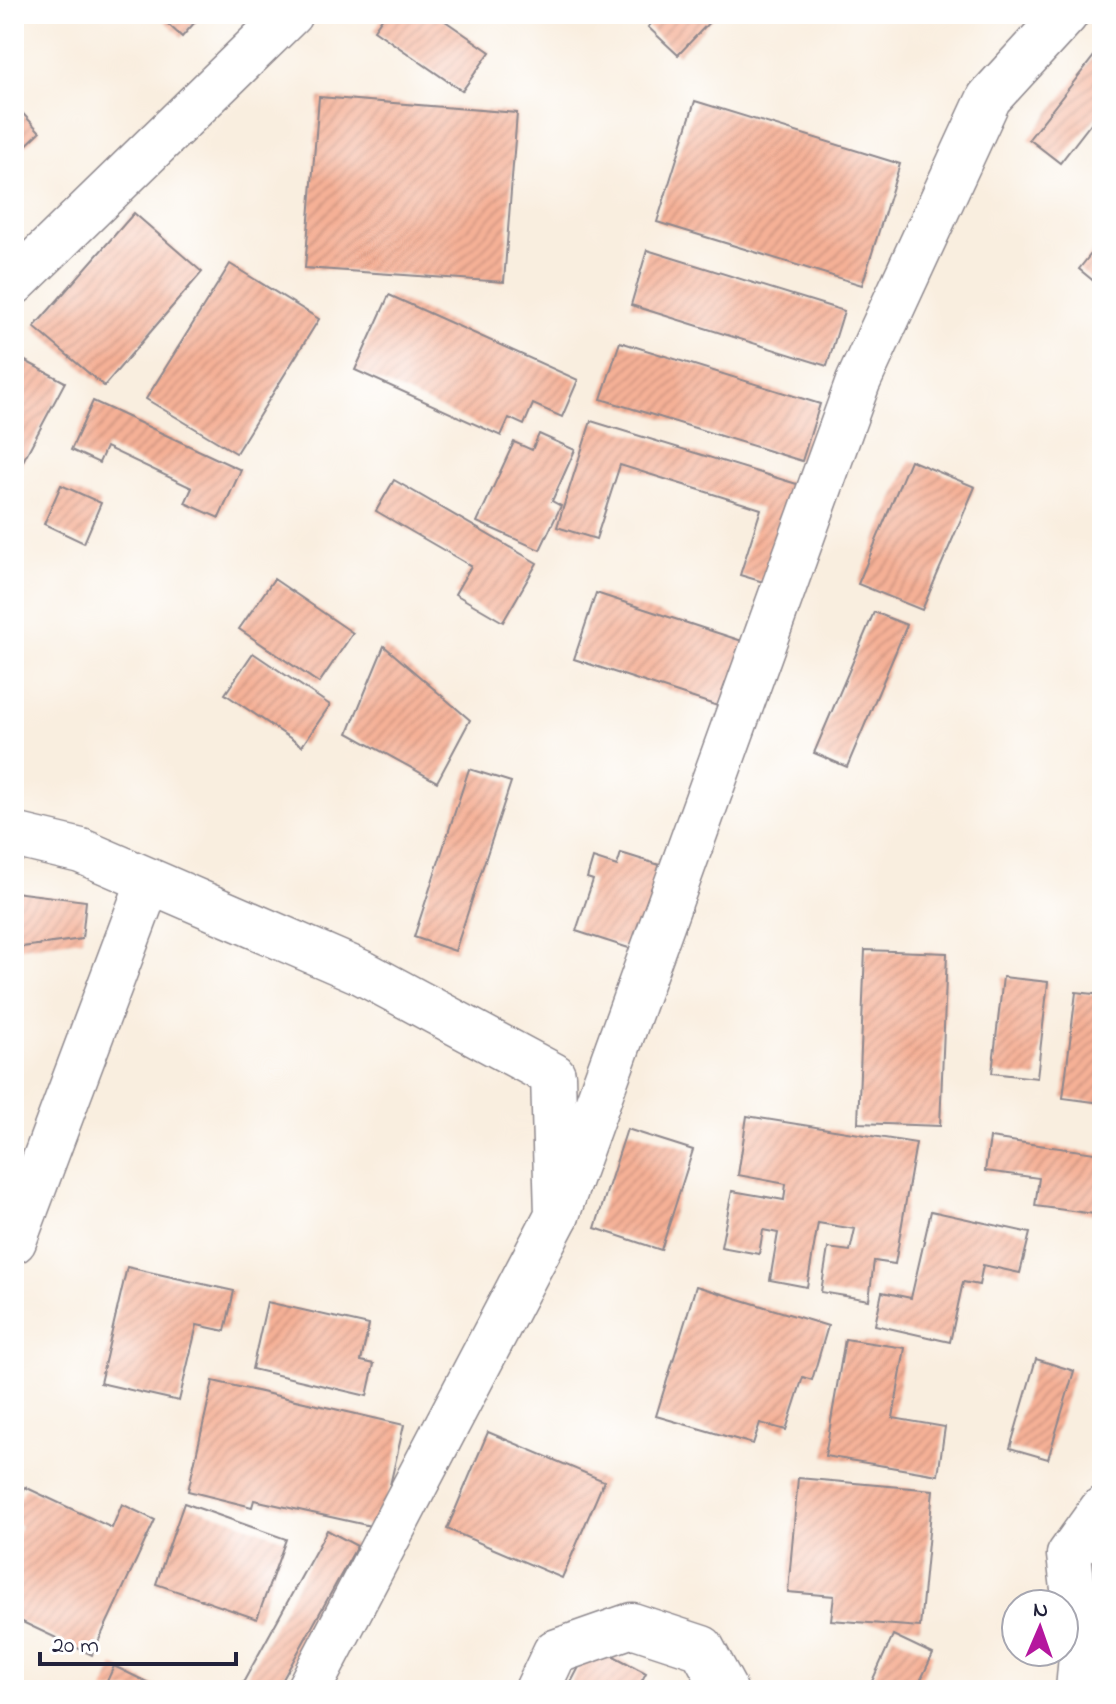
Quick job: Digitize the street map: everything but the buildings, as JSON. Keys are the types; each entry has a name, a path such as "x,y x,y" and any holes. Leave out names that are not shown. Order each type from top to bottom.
{"street":[{"path":"14,283 290,14"},
{"path":"308,1690 557,1215 858,382 989,98 1066,14"},
{"path":"14,835 81,851 363,973 553,1075 557,1215"},
{"path":"14,1241 149,881"},
{"path":"1078,1690 1081,1656 1069,1555 1102,1509"},
{"path":"537,1690 555,1652 632,1625 702,1648 725,1690"}]}
